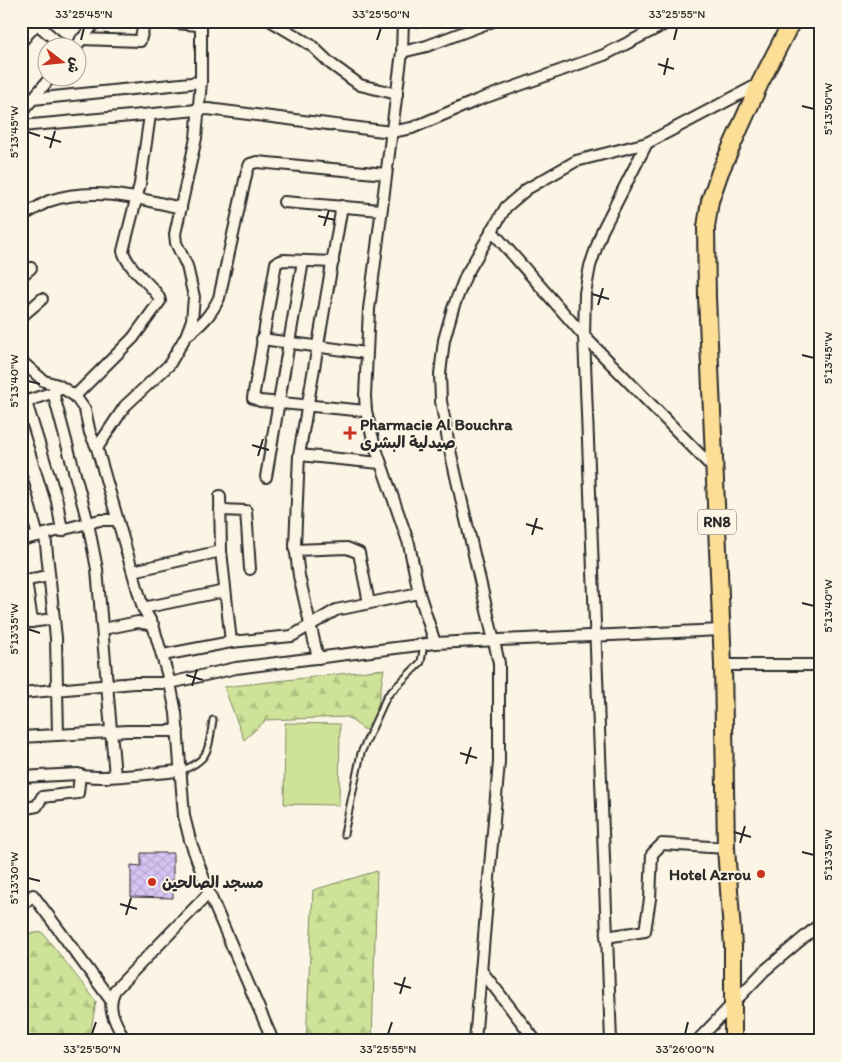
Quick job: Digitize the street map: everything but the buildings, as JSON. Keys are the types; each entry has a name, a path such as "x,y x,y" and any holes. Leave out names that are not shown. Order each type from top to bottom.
{"main road":[{"name":"RN8","path":"734,1041 733,946 726,848 723,665 707,297 706,228 710,201 720,172 760,83 792,21"}],"street":[{"path":"82,38 96,21"},
{"path":"88,43 140,41 145,21"},
{"path":"97,448 125,406 169,365 186,336 192,320 194,298 187,266 174,238 196,138 201,82 202,36 200,26 157,21"},
{"path":"271,21 311,45 331,64 360,85 397,94"},
{"path":"403,21 402,52 369,309 366,353 366,411 380,463 409,544 419,593 435,643"},
{"path":"416,21 431,21"},
{"path":"402,52 427,46 493,21"},
{"path":"21,126 199,110 219,110 259,117 286,117 391,132 412,128 478,100 604,55 671,21"},
{"path":"21,42 38,22 55,38"},
{"path":"33,99 201,82"},
{"path":"475,1041 499,762 500,683 499,663 449,446 441,401 440,374 444,340 452,308 466,275 491,230 506,207 527,190 576,161 647,143 760,83"},
{"path":"21,112 42,88"},
{"path":"62,530 57,501 23,403 53,392 72,393 134,338 160,301 160,297 142,281 125,260 123,251 140,184 150,115"},
{"path":"611,1041 584,336 584,292 590,266 606,223 647,143"},
{"path":"186,336 201,325 213,311 218,298 250,164 263,163 386,174"},
{"path":"21,216 48,202 81,194 113,194 180,208"},
{"path":"284,202 381,210"},
{"path":"318,658 295,550 299,455 342,206"},
{"path":"491,230 584,336 714,469"},
{"path":"332,262 280,260 274,266 253,398 279,403 366,411"},
{"path":"266,478 303,261"},
{"path":"21,276 32,268"},
{"path":"21,317 42,299"},
{"path":"262,339 366,353"},
{"path":"21,362 44,381 72,393 85,410 90,433 97,448 116,520 143,608 153,625 170,683 178,731 184,816 190,840 209,894 273,1041"},
{"path":"53,392 88,523 97,569 115,776"},
{"path":"299,455 380,463"},
{"path":"21,476 42,535 49,576 54,619 58,691 58,735"},
{"path":"220,496 221,551 231,642"},
{"path":"220,510 246,511 250,568"},
{"path":"21,540 100,520 116,520"},
{"path":"295,550 347,548 360,552 369,603"},
{"path":"133,571 221,551"},
{"path":"32,622 24,581 49,576"},
{"path":"143,608 225,591"},
{"path":"163,656 231,642 292,636 336,610 419,593"},
{"path":"21,624 54,619"},
{"path":"103,629 138,622 153,625"},
{"path":"21,693 108,687 134,683 170,683 236,668 435,643 721,630"},
{"path":"723,665 821,665"},
{"path":"21,738 112,732 178,731"},
{"path":"21,777 115,776 180,771"},
{"path":"21,808 37,806 42,797 78,793 80,775"},
{"path":"606,937 645,931 650,899 652,854 662,844 726,848"},
{"path":"125,1041 110,1009 110,1000 115,990 209,894"},
{"path":"21,906 33,895 110,1000"},
{"path":"697,1041 764,971 821,923"},
{"path":"481,970 536,1041"}],"lane":[{"path":"344,834 360,753 387,696 420,662 424,644"},
{"path":"180,771 198,764 207,755 213,720"}],"green space":[{"path":"384,669 373,736 347,717 266,720 244,740 224,687"},
{"path":"285,723 340,724 339,805 284,804"},
{"path":"377,871 372,1041 306,1041 313,890"},
{"path":"42,932 96,1001 91,1031 87,1041 21,1041 21,935"}],"place":[{"name":"Pharmacie Al Bouchra صيدلية البشرى","path":"350,433"},
{"name":"Hotel Azrou","path":"761,874"},
{"name":"مسجد الصالحين","path":"152,882"}]}
